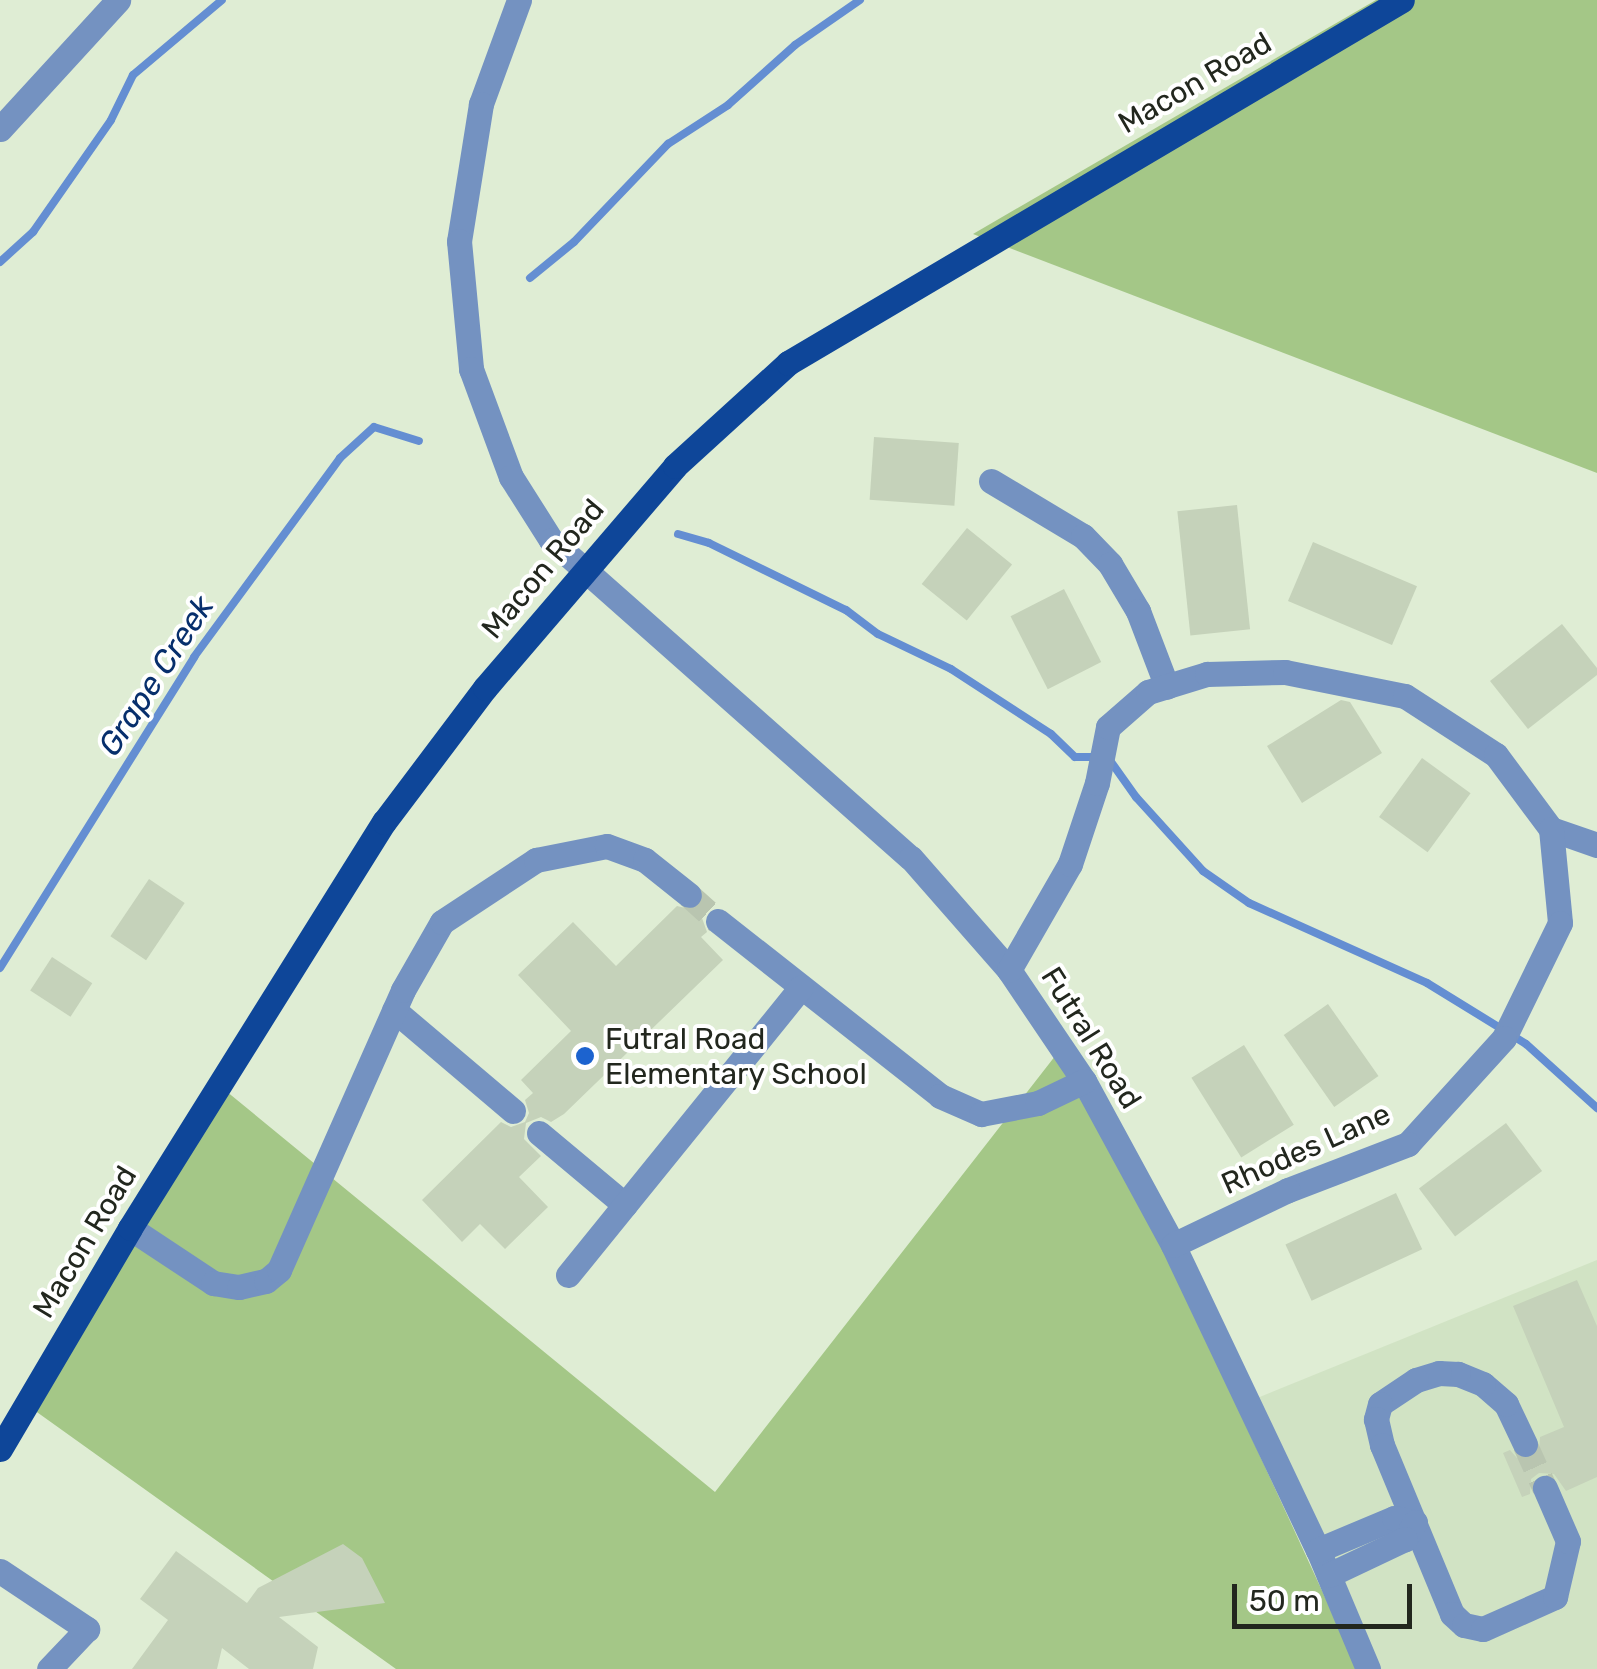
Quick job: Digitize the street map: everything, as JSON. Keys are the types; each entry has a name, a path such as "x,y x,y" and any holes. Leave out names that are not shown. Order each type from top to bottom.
{"main road":[{"name":"Macon Road","path":"0,1449 130,1228 384,822 485,688 675,466 788,362 1385,4"}],"street":[{"path":"0,129 118,0"},
{"name":"Futral Road","path":"519,0 481,104 459,241 471,369 511,477 552,540 910,858 1009,970 1084,1082 1173,1244 1318,1550 1368,1669"},
{"path":"991,481 1083,536 1110,564 1138,611 1167,686"},
{"path":"1009,970 1070,864 1097,783 1108,727 1148,692 1207,674 1286,672 1405,696 1496,755 1551,829 1597,845"},
{"name":"Rhodes Lane","path":"1173,1244 1288,1190 1408,1144 1504,1038 1560,923 1551,829"},
{"path":"130,1228 213,1283 239,1287 266,1281 279,1270 394,1010 442,922 536,860 607,846 645,860 688,895"},
{"path":"718,921 940,1096 981,1114 1038,1103 1084,1082"},
{"path":"568,1275 801,987"},
{"path":"394,1010 513,1111"},
{"path":"539,1133 624,1205"},
{"path":"1525,1444 1506,1404 1483,1384 1439,1373 1396,1391 1380,1404 1376,1419 1382,1446 1452,1614 1464,1625 1482,1630 1555,1596 1562,1581 1568,1542 1545,1488"},
{"path":"1318,1550 1394,1518 1415,1522"},
{"path":"1329,1575 1405,1539 1415,1522"},
{"path":"0,1571 87,1630 48,1669"}],"shaded area":[{"path":"1597,1260 1597,1669 1358,1669 1240,1405"}],"green space":[{"path":"1376,0 1597,0 1597,473 973,234"},
{"path":"1059,1051 1090,1086 1358,1669 396,1669 27,1405 215,1082 715,1492"}],"building":[{"path":"874,437 959,443 954,506 870,500"},
{"path":"1237,505 1250,629 1190,636 1177,511"},
{"path":"967,528 1012,565 967,620 922,584"},
{"path":"1313,542 1417,586 1392,645 1288,601"},
{"path":"1064,589 1101,662 1048,689 1011,616"},
{"path":"1562,624 1597,668 1597,675 1528,729 1490,681"},
{"path":"1341,700 1350,702 1382,753 1302,803 1267,746"},
{"path":"1422,758 1471,793 1428,852 1379,817"},
{"path":"149,879 185,903 146,960 110,936"},
{"name":"Futral Road Elementary School","path":"704,900 710,907 702,918 707,932 701,937 723,960 564,1114 551,1122 541,1117 526,1123 524,1139 541,1156 519,1177 548,1207 505,1249 480,1224 462,1242 422,1200 501,1122 511,1127 525,1122 529,1113 525,1100 533,1093 521,1080 571,1031 518,975 573,922 616,966 677,906 694,910"},
{"path":"52,957 92,983 70,1017 30,991"},
{"path":"1328,1004 1378,1076 1334,1107 1284,1035"},
{"path":"1244,1045 1294,1125 1241,1158 1191,1078"},
{"path":"1506,1123 1542,1171 1455,1237 1419,1189"},
{"path":"1396,1193 1422,1249 1312,1301 1285,1245"},
{"path":"1577,1280 1597,1326 1597,1477 1566,1491 1554,1474 1539,1473 1531,1479 1530,1494 1522,1497 1503,1453 1510,1450 1517,1458 1531,1459 1539,1452 1540,1437 1564,1427 1513,1306"},
{"path":"343,1544 362,1558 385,1603 279,1617 318,1647 313,1669 249,1669 222,1648 217,1669 132,1669 168,1620 140,1599 176,1551 247,1603 258,1588"}],"waterway":[{"path":"0,262 33,232 111,120 133,75 222,0"},
{"name":"Grape Creek","path":"530,278 574,242 668,144 728,105 795,45 860,0"},
{"name":"Grape Creek","path":"0,968 194,657 340,458 374,427 419,441"},
{"path":"678,534 709,543 846,610 878,634 951,669 1051,734 1075,757 1095,757"},
{"path":"1109,759 1136,797 1203,871 1249,903 1427,983 1526,1044 1597,1108"}],"tunnel":[{"path":"689,895 718,921"},
{"path":"1525,1444 1545,1488"}],"place":[{"name":"Futral Road Elementary School","path":"585,1056"}]}
